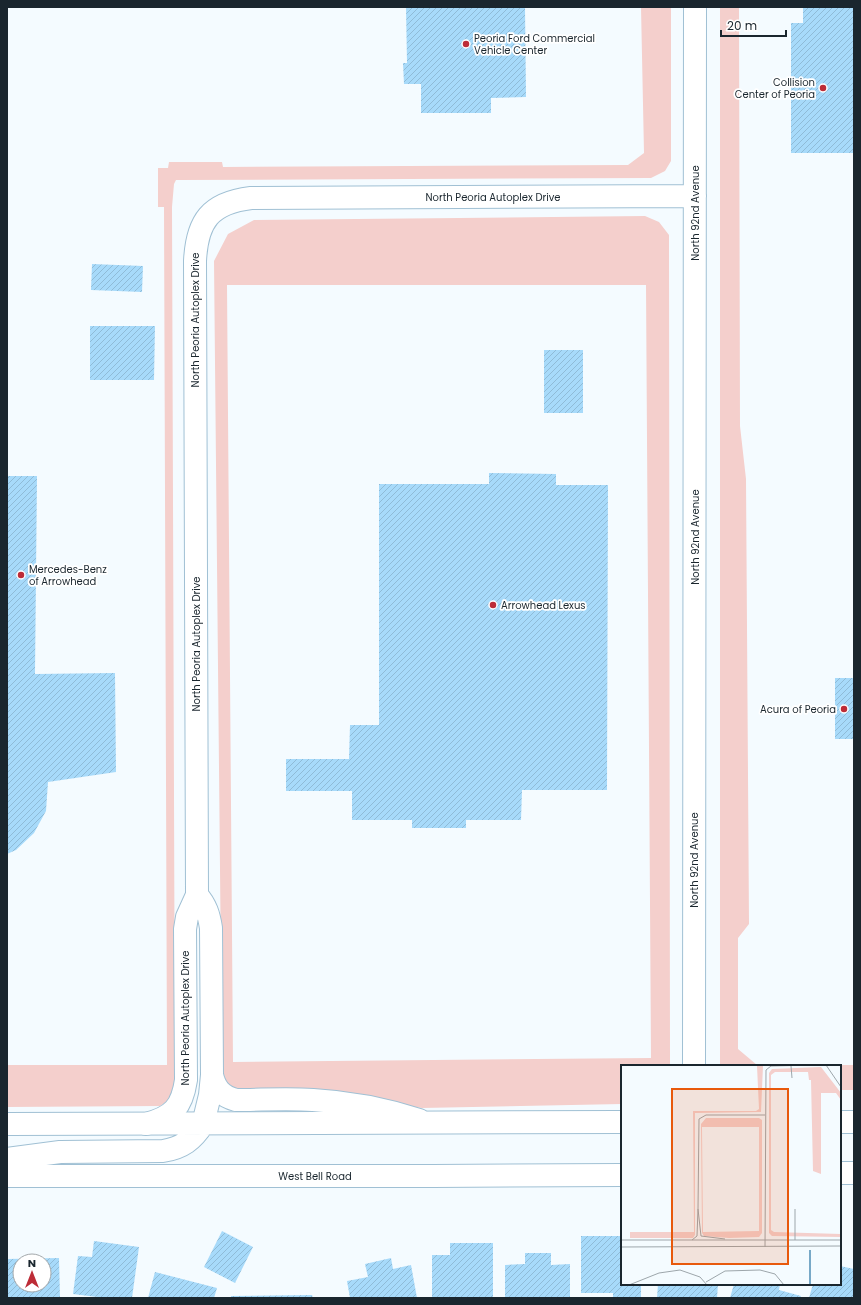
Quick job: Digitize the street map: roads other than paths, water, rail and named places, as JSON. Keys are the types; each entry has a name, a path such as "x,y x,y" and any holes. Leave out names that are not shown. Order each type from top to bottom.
{"street":[{"name":"North 92nd Avenue","path":"694,1065 695,7"},
{"name":"North Peoria Autoplex Drive","path":"146,1124 167,1117 174,1111 180,1103 186,1080 185,929 187,917 197,895 195,261 196,244 200,228 209,216 221,207 236,200 251,198 695,196"},
{"path":"7,1159 60,1152 163,1151 183,1146 192,1139 202,1124 210,1095 212,1075 210,916 205,904 197,895"},
{"path":"212,1075 214,1084 220,1092 228,1098 236,1100 311,1100 339,1102 401,1114 428,1123"},
{"path":"7,1124 621,1122"},
{"path":"841,1122 854,1122"},
{"path":"841,1173 854,1173"},
{"name":"West Bell Road","path":"7,1176 441,1176 621,1174"}],"place":[{"name":"Peoria Ford Commercial Vehicle Center","path":"466,44"},
{"name":"Collision Center of Peoria","path":"823,88"},
{"name":"Mercedes-Benz of Arrowhead","path":"21,575"},
{"name":"Arrowhead Lexus","path":"493,605"},
{"name":"Acura of Peoria","path":"844,709"}]}
